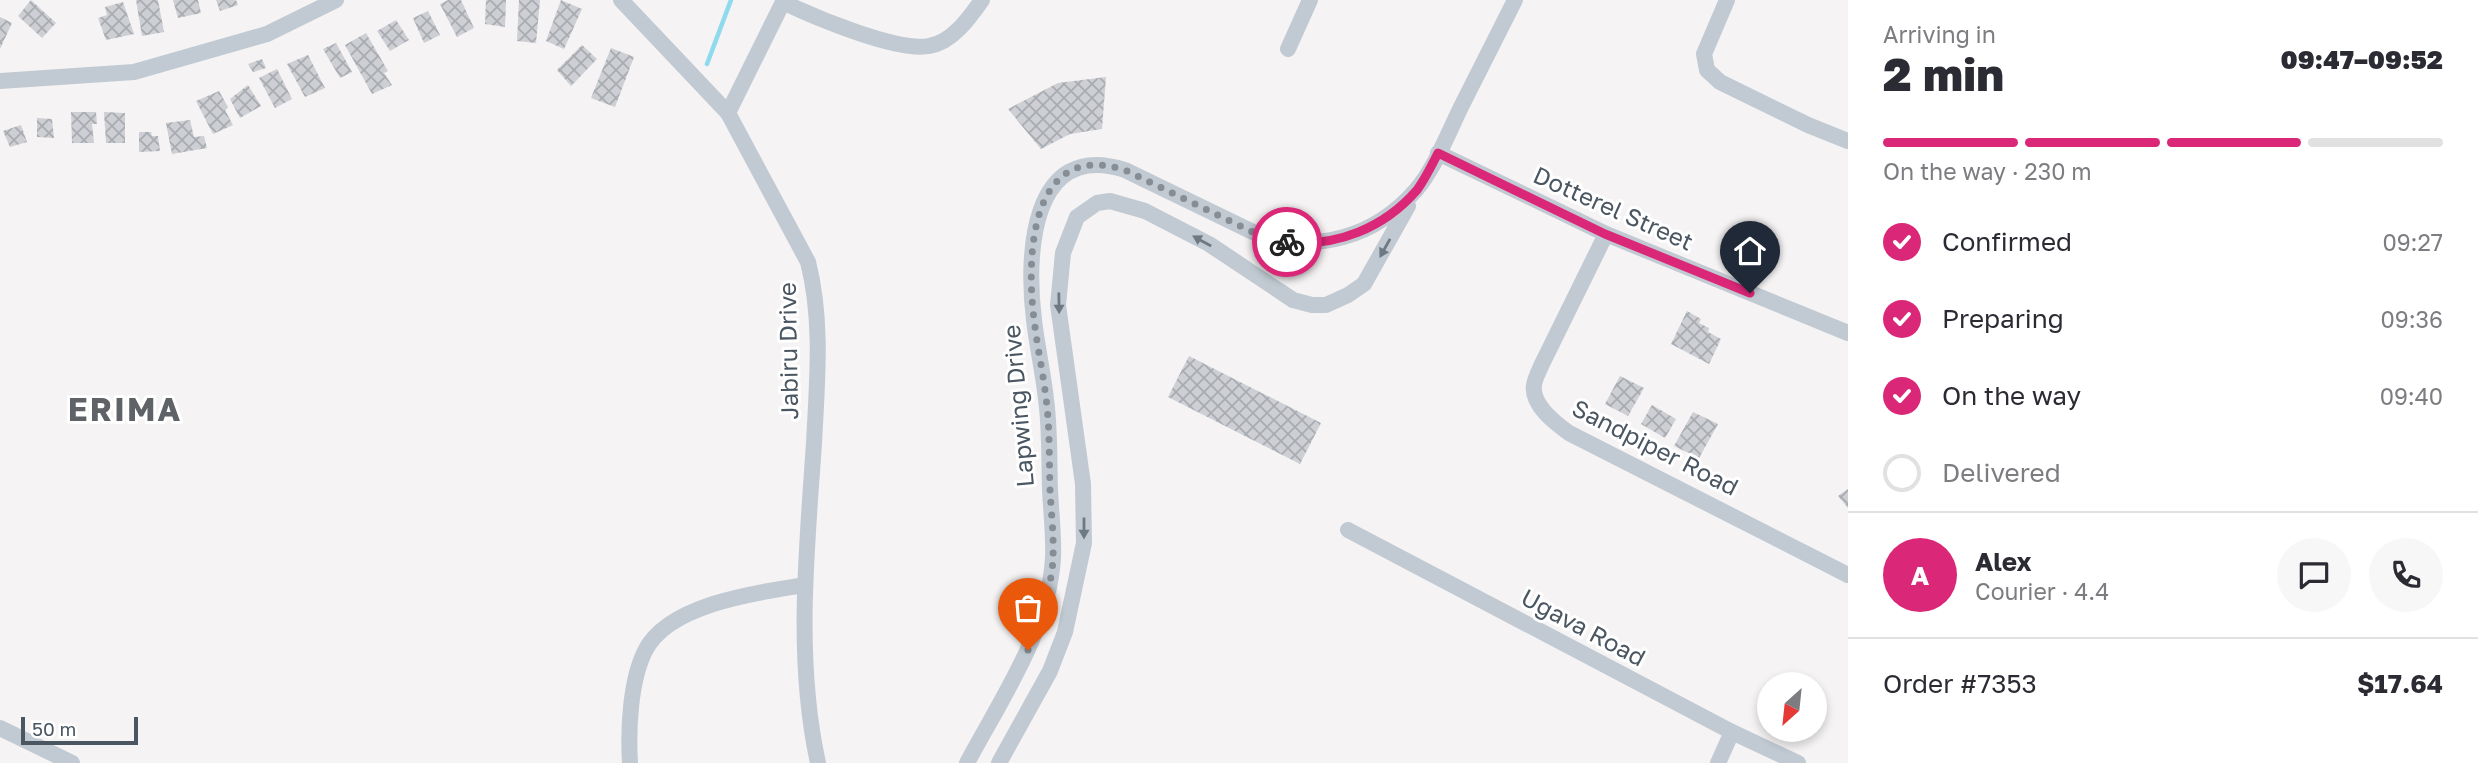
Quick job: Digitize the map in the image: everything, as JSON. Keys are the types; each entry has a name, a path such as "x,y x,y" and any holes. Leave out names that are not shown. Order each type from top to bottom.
{"street":[{"path":"0,81 134,72 267,34 335,0"},
{"name":"Jabiru Drive","path":"621,0 728,113 808,261 814,287 817,383 805,585 806,695 817,763"},
{"path":"728,113 783,2 825,22 920,47 931,46 950,35 967,22 982,0"},
{"path":"1288,49 1310,0"},
{"name":"Lapwing Drive","path":"967,763 1028,650 1049,586 1053,558 1046,400 1031,277 1038,218 1046,196 1066,172 1074,168 1103,164 1125,170 1257,234 1275,240 1303,243 1327,241 1361,232 1392,214 1418,188 1515,0"},
{"path":"1727,0 1704,54 1707,70 1720,82 1808,125 1848,141"},
{"name":"Dotterel Street","path":"1438,153 1605,234 1848,333"},
{"path":"999,763 1049,671 1065,632 1084,543 1083,484 1058,305 1063,253 1077,218 1097,203 1110,201 1145,211 1209,244 1293,300 1326,305 1342,299 1364,284 1418,188"},
{"name":"Sandpiper Road","path":"1605,234 1542,364 1534,384 1534,397 1553,422 1569,433 1848,575"},
{"name":"Ugava Road","path":"1348,530 1732,732 1798,763"},
{"path":"630,763 635,678 645,649 663,631 694,610 738,596 805,585"},
{"path":"0,727 72,763"},
{"path":"1718,763 1732,732"}],"building":[{"path":"31,0 56,23 42,38 18,16"},
{"path":"136,0 158,0 164,32 142,36"},
{"path":"173,0 198,0 201,13 178,18"},
{"path":"216,0 236,0 238,5 220,11"},
{"path":"448,0 461,0 474,28 457,37 440,4"},
{"path":"486,0 506,0 505,27 485,24"},
{"path":"519,0 540,0 536,43 517,41"},
{"path":"561,0 582,9 564,49 546,41"},
{"path":"123,2 134,34 106,40 98,18 107,15 105,7"},
{"path":"428,11 440,35 424,43 413,18"},
{"path":"0,17 12,23 0,49"},
{"path":"396,20 409,40 390,51 377,31"},
{"path":"366,33 388,71 384,73 392,85 372,94 345,45"},
{"path":"336,43 352,72 340,78 323,49"},
{"path":"582,45 597,59 571,86 557,70"},
{"path":"611,48 634,57 615,107 591,98"},
{"path":"308,55 325,88 305,97 287,64"},
{"path":"262,59 266,68 253,72 248,64"},
{"path":"277,69 292,99 275,108 259,78"},
{"path":"1106,77 1102,129 1070,134 1041,149 1008,109 1058,83"},
{"path":"248,85 261,106 240,118 230,99"},
{"path":"219,91 228,107 225,110 233,125 213,134 196,101"},
{"path":"71,112 96,112 97,124 92,124 94,143 72,143"},
{"path":"104,112 125,113 125,143 106,143"},
{"path":"37,118 52,119 54,138 37,137"},
{"path":"190,120 194,137 204,136 207,148 172,154 166,123"},
{"path":"21,125 27,142 10,147 3,131"},
{"path":"139,132 151,132 152,136 158,136 160,151 139,152"},
{"path":"1687,311 1701,319 1699,323 1709,328 1708,332 1721,339 1709,364 1671,344"},
{"path":"1189,356 1321,423 1300,464 1168,397"},
{"path":"1620,376 1644,388 1628,416 1605,404"},
{"path":"1652,405 1676,419 1665,438 1641,424"},
{"path":"1693,412 1718,424 1699,458 1674,446"},
{"path":"1848,489 1848,508 1838,496"}],"waterway":[{"path":"707,64 731,0"}],"way so far":[{"path":"1028,650 1049,586 1053,558 1046,400 1031,277 1034,235 1046,196 1057,181 1074,168 1111,165 1257,234 1287,242"}],"district":[{"name":"ERIMA","path":"125,410"}],"route":[{"path":"1287,242 1327,241 1353,235 1381,222 1418,188 1438,153 1605,234 1750,293"}]}
